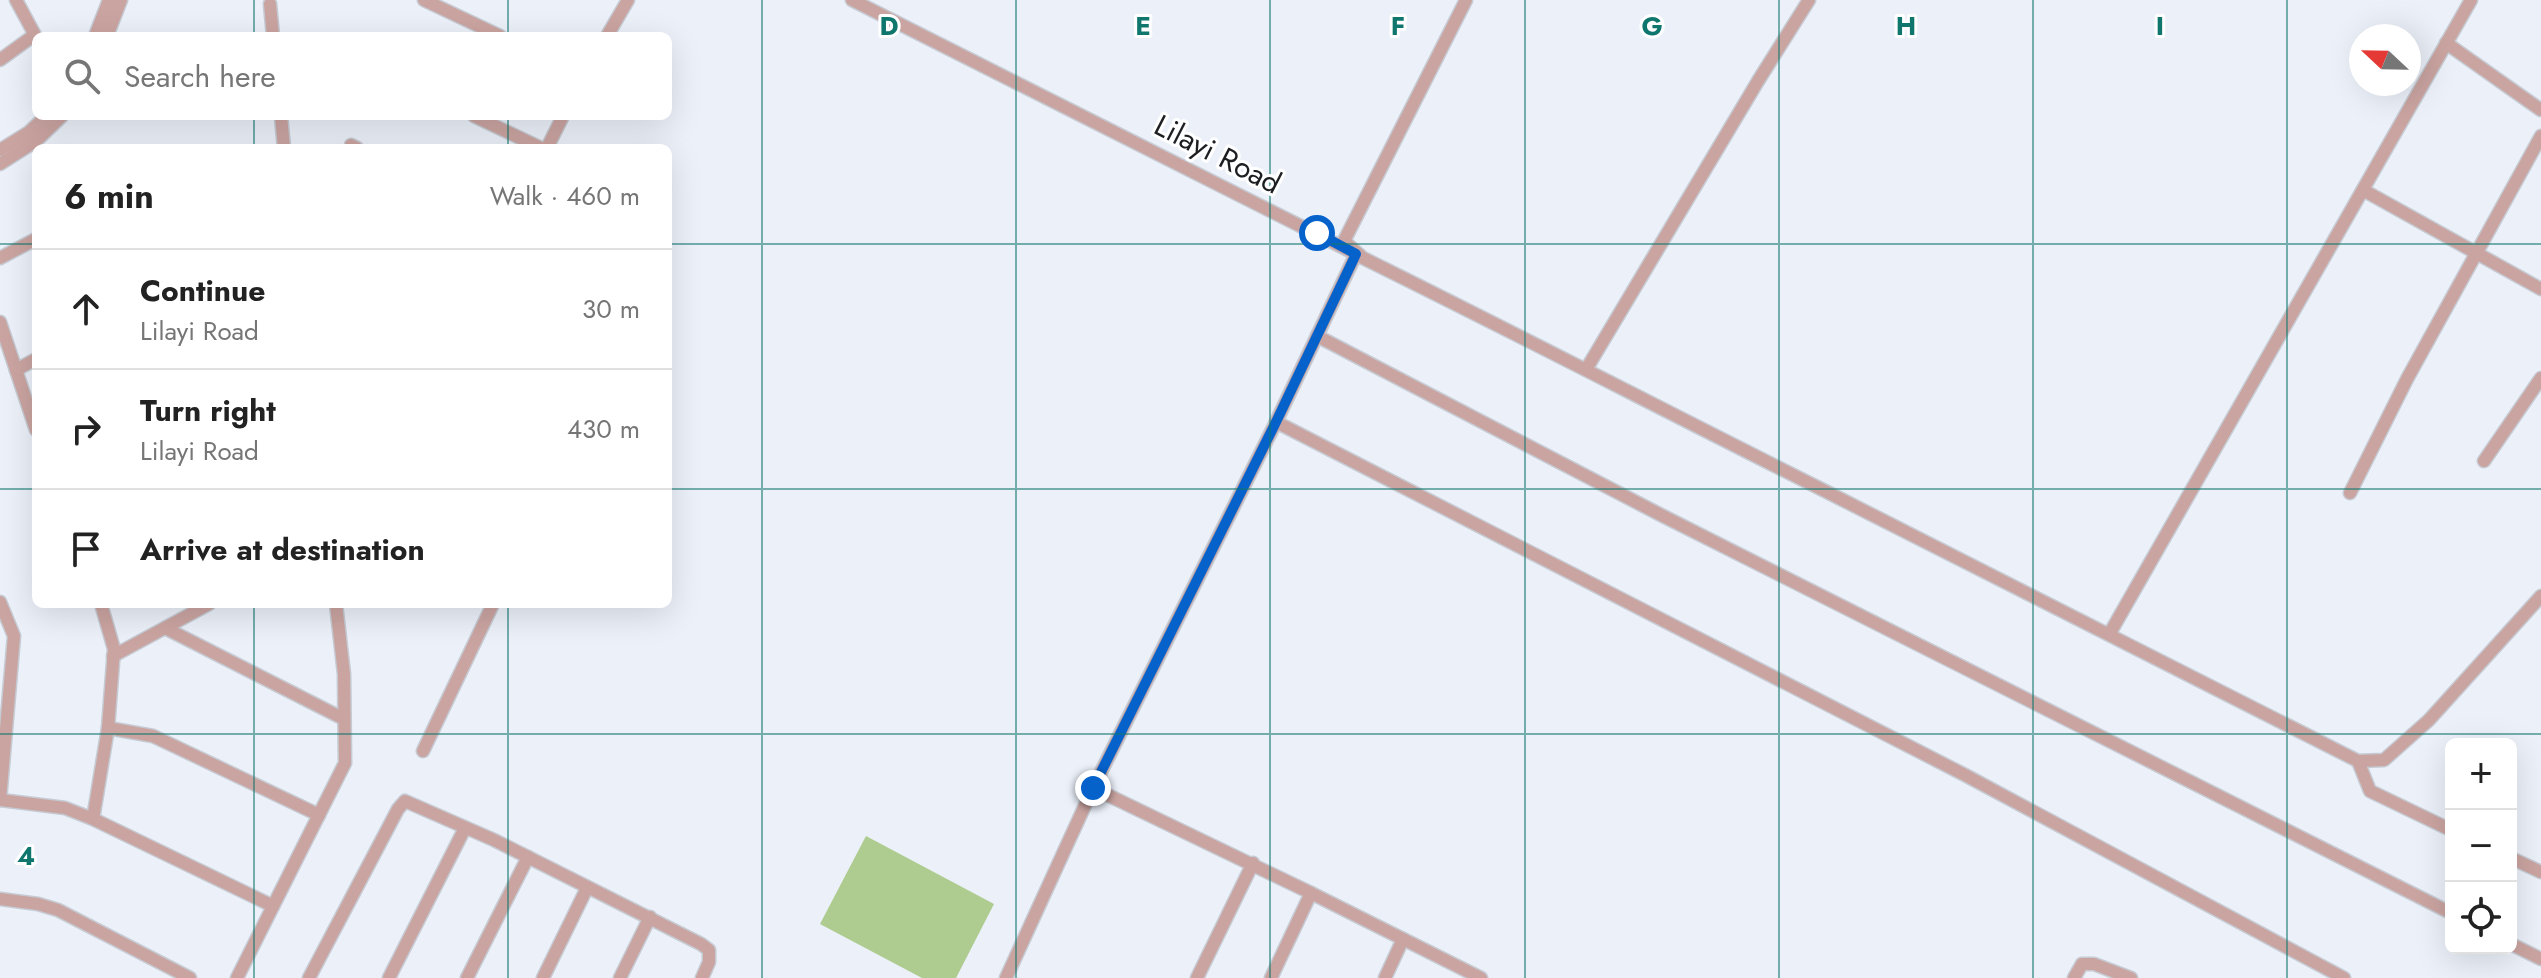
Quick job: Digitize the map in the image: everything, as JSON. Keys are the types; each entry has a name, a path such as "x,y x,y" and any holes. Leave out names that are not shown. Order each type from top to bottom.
{"street":[{"path":"16,0 32,32"},
{"path":"97,32 109,0"},
{"path":"109,32 121,0"},
{"path":"424,0 492,32"},
{"path":"609,32 628,0"},
{"name":"Lilayi Road","path":"852,0 1587,368 2358,761"},
{"path":"878,13 887,0"},
{"path":"1006,978 1093,788 1276,422 1356,254 1344,241 1466,0"},
{"path":"1587,368 1809,0"},
{"path":"2110,633 2471,0"},
{"path":"270,4 273,32"},
{"path":"0,60 32,39"},
{"path":"2446,43 2541,110"},
{"path":"0,150 42,120"},
{"path":"0,164 36,141 58,120"},
{"path":"281,120 284,144"},
{"path":"483,120 535,144"},
{"path":"546,144 561,120"},
{"path":"2350,493 2407,379 2541,136"},
{"path":"2363,190 2541,289"},
{"path":"0,258 32,241"},
{"path":"0,322 32,418"},
{"path":"1317,336 1661,515 2445,910"},
{"path":"16,370 32,361"},
{"path":"2484,461 2541,378"},
{"path":"1276,422 1952,767 2344,978"},
{"path":"2445,827 2370,791 2358,761 2384,760 2412,736 2541,596"},
{"path":"0,602 14,636 0,800 65,808 273,906"},
{"path":"93,819 108,728 114,649 102,608"},
{"path":"113,656 202,608"},
{"path":"237,978 345,763 344,674 336,608"},
{"path":"423,751 491,608"},
{"path":"165,628 344,719"},
{"path":"108,728 153,736 319,815"},
{"path":"1093,788 1253,863 1481,978"},
{"path":"309,978 401,803 409,801 650,917 709,950 709,962 702,978"},
{"path":"389,978 465,828"},
{"path":"467,978 528,857"},
{"path":"2517,861 2541,872"},
{"path":"1197,978 1253,863"},
{"path":"543,978 587,888"},
{"path":"1271,978 1311,893"},
{"path":"0,899 58,910 190,978"},
{"path":"620,978 650,917"},
{"path":"1385,978 1403,939"},
{"path":"2517,947 2541,959"},
{"path":"2074,978 2082,964 2094,964 2131,978"}],"green space":[{"path":"866,836 994,904 956,978 922,978 820,924"}],"route":[{"path":"1093,788 1276,422 1356,254 1317,233"}]}
